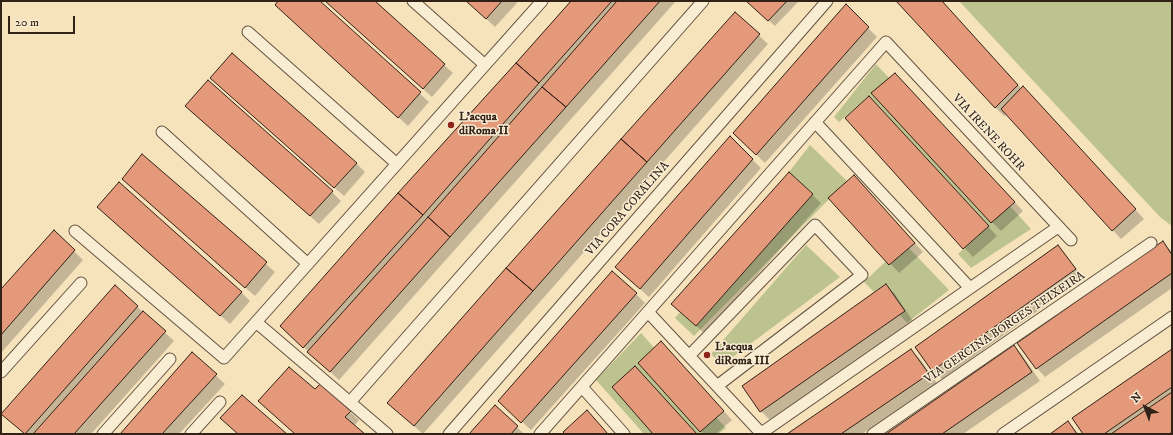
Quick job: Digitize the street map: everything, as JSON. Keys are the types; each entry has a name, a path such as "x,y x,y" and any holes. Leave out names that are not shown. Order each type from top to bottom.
{"lane":[{"path":"413,1 485,65"},
{"path":"75,231 224,358 542,1"},
{"path":"350,402 704,1"},
{"name":"VIA CORA CORALINA","path":"449,434 827,1"},
{"path":"248,32 397,164"},
{"name":"VIA IRENE ROHR","path":"816,122 886,42 1071,240"},
{"path":"540,434 816,122 970,288"},
{"path":"162,132 308,264"},
{"path":"689,356 815,225 862,275 717,386"},
{"path":"648,312 760,433 1058,227"},
{"name":"VIA GERCINA BORGES TEIXEIRA","path":"873,434 1151,243"},
{"path":"1,372 80,283"},
{"path":"1003,434 1172,317"},
{"path":"256,322 387,434"},
{"path":"103,434 170,359"},
{"path":"582,387 624,434"},
{"path":"191,434 220,402"}],"green space":[{"path":"959,1 1172,1 1172,226 1160,217"},
{"path":"876,64 1031,229 971,268 958,254 989,226 869,96 839,122 834,117"},
{"path":"810,145 847,181 694,336 675,318 680,312 696,326 813,194 789,172"},
{"path":"806,245 840,277 722,365 711,354"},
{"path":"909,248 949,290 907,323 900,315 905,311 886,284 874,292 864,282 886,261 889,265"},
{"path":"641,333 726,428 718,434 644,434 596,380"}],"building":[{"path":"278,1 320,1 421,92 398,118 275,5"},
{"path":"325,1 375,1 445,64 423,89"},
{"path":"466,1 502,1 486,19"},
{"path":"571,1 612,1 539,83 516,63"},
{"path":"617,1 660,1 566,107 542,87"},
{"path":"746,1 787,1 768,21"},
{"path":"896,1 942,1 1018,85 995,108"},
{"path":"846,4 869,27 756,155 733,133"},
{"path":"735,12 760,34 647,162 621,139"},
{"path":"232,53 357,163 334,188 210,78"},
{"path":"516,63 539,83 423,215 398,193"},
{"path":"895,73 1015,202 991,223 871,93"},
{"path":"208,80 333,191 310,216 185,106"},
{"path":"1023,86 1136,209 1112,231 1001,109"},
{"path":"542,87 566,107 450,237 428,217"},
{"path":"869,96 989,226 963,249 845,118"},
{"path":"730,136 753,159 640,289 615,267"},
{"path":"621,139 647,162 533,291 506,268"},
{"path":"142,154 267,262 245,288 122,179"},
{"path":"789,172 813,194 696,326 671,304"},
{"path":"854,175 915,243 889,265 828,198"},
{"path":"119,182 242,292 220,316 97,207"},
{"path":"398,193 423,215 303,348 280,326"},
{"path":"428,217 450,237 330,372 307,352"},
{"path":"54,230 75,250 1,335 1,289"},
{"path":"1163,241 1172,255 1172,273 1036,369 1017,343"},
{"path":"1058,245 1076,269 932,371 915,347"},
{"path":"506,268 533,291 414,426 387,403"},
{"path":"612,271 637,293 521,423 498,401"},
{"path":"886,284 905,311 760,412 742,386"},
{"path":"115,285 138,306 25,434 1,414"},
{"path":"143,311 166,331 74,434 33,434"},
{"path":"661,341 724,411 700,432 638,363"},
{"path":"1014,345 1032,372 942,434 886,434"},
{"path":"911,349 929,374 841,434 787,434"},
{"path":"1172,349 1172,387 1104,434 1083,434 1072,418"},
{"path":"192,352 217,374 162,434 120,434"},
{"path":"635,366 697,434 653,434 612,387"},
{"path":"289,367 315,389 320,384 351,411 345,417 365,434 295,434 258,401"},
{"path":"1172,392 1172,432 1169,434 1111,434"},
{"path":"242,395 287,434 238,434 220,418"},
{"path":"495,405 518,426 511,434 469,434"},
{"path":"587,410 608,434 565,434 563,432"},
{"path":"1068,421 1077,434 1050,434"}],"place":[{"name":"L'acqua diRoma II","path":"451,125"},
{"name":"L'acqua diRoma III","path":"707,355"}]}
